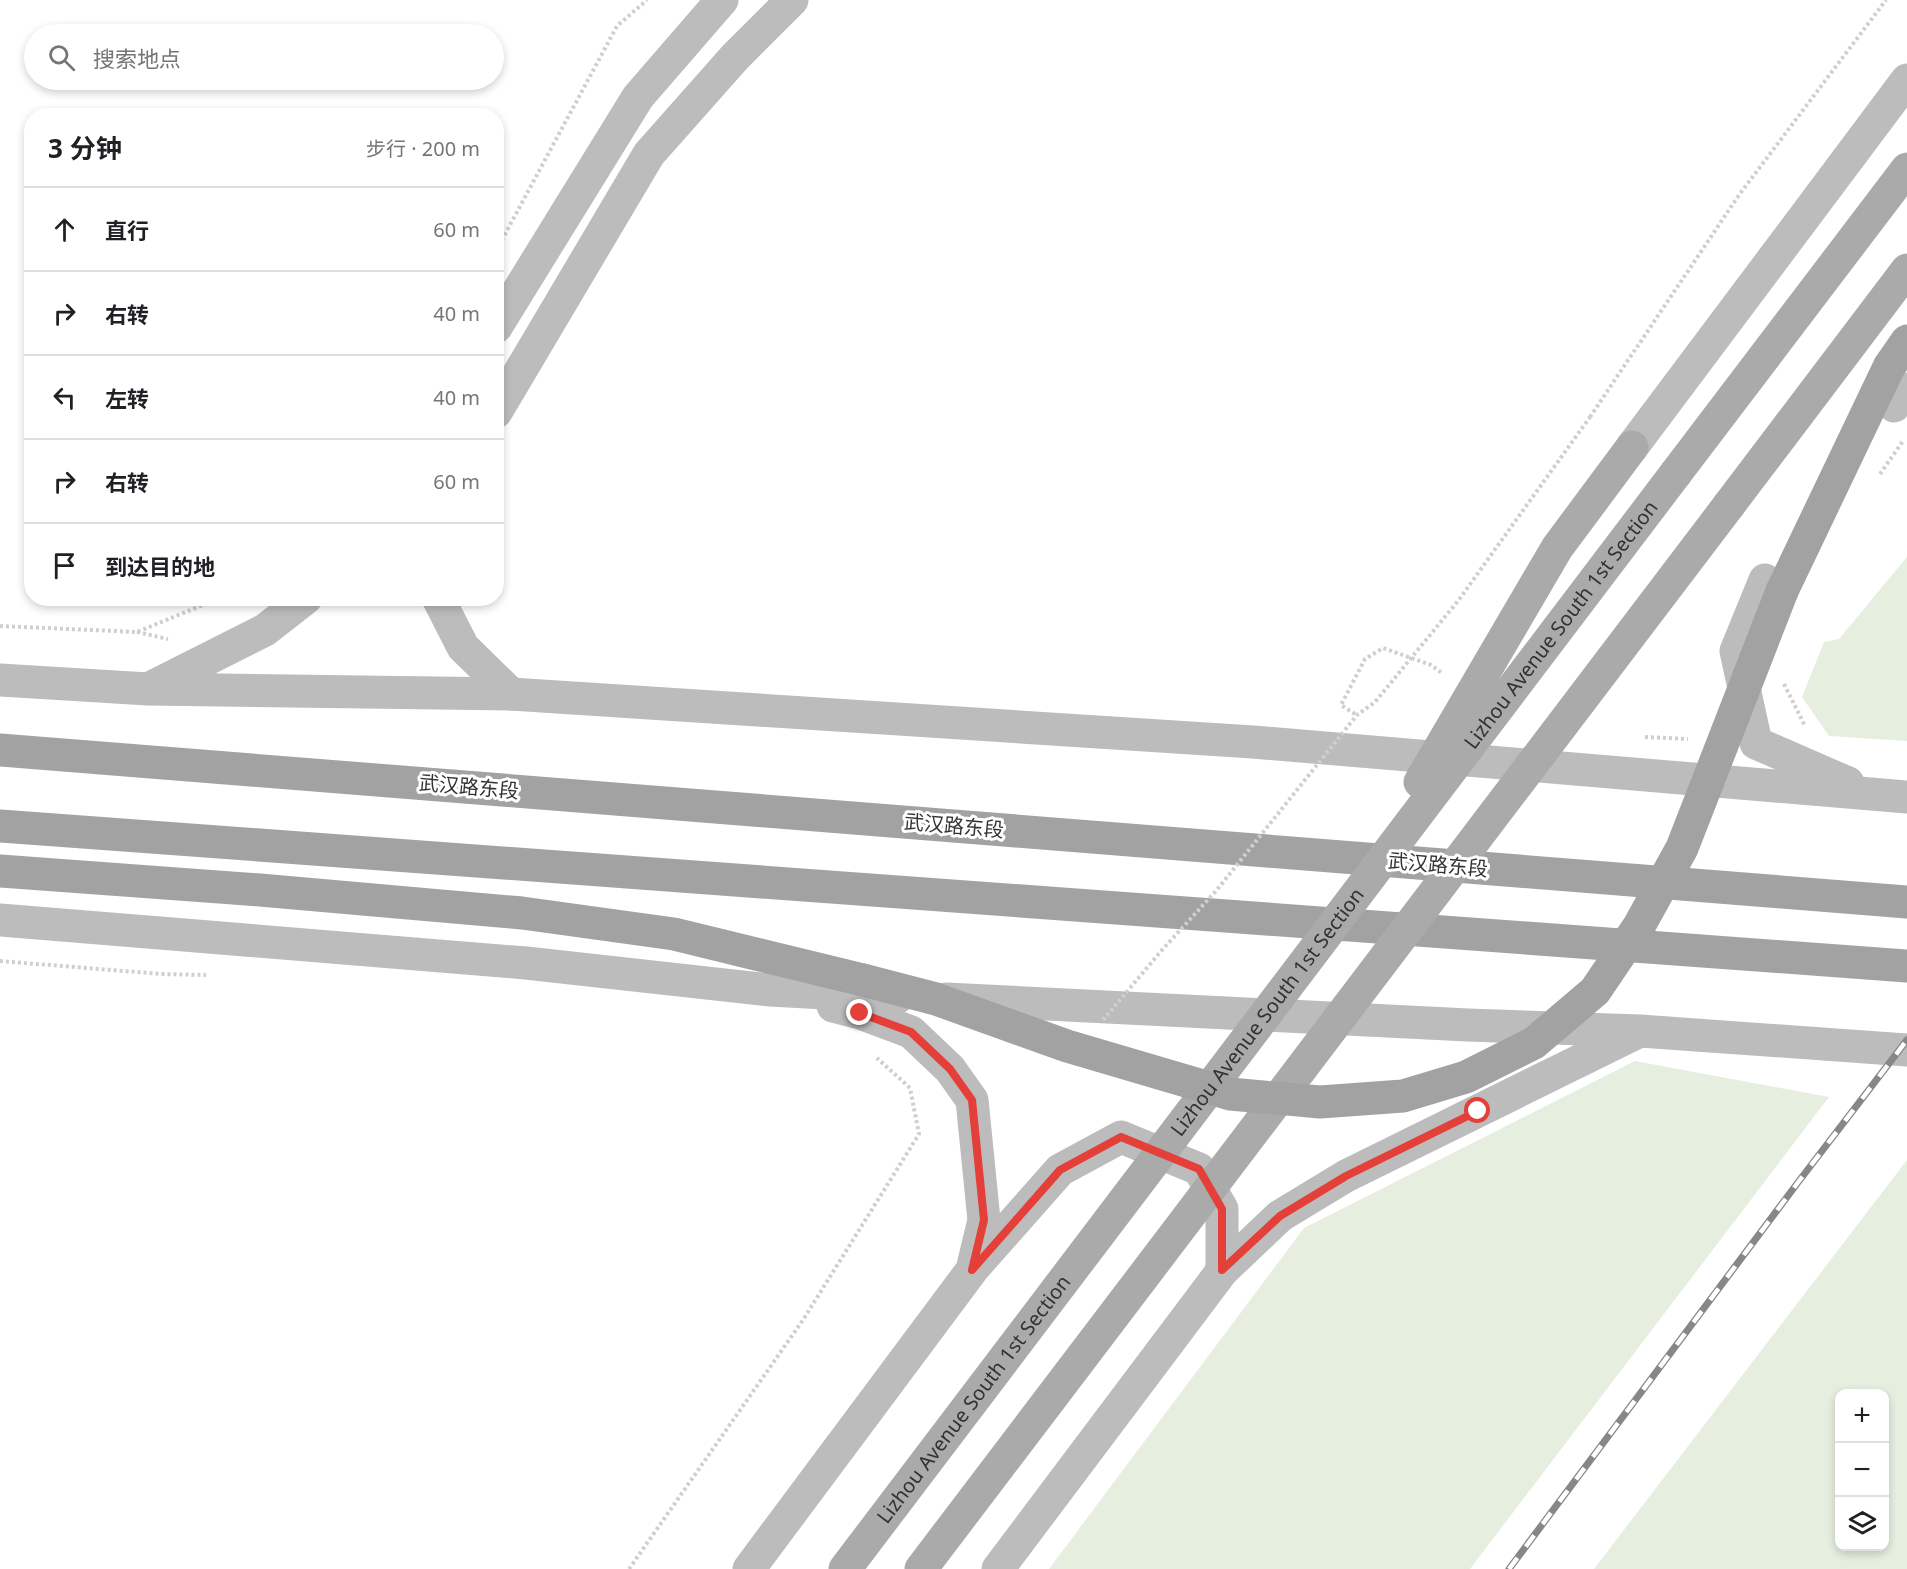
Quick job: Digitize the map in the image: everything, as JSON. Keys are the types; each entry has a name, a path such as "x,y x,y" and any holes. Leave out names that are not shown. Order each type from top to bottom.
{"highway":[{"path":"0,871 260,890 522,913 674,934 936,999 1067,1046 1230,1094 1320,1102 1403,1096 1466,1077 1534,1043 1595,991 1640,926 1682,848 1774,585 1890,367 1907,341"},
{"name":"武汉路东段","path":"0,750 1907,902"},
{"path":"0,826 1907,966"}],"main road":[{"path":"504,314 638,97 722,0"},
{"path":"504,399 649,154 735,57 792,0"},
{"path":"1343,912 1557,548 1907,80"},
{"name":"Lizhou Avenue South 1st Section","path":"845,1569 1907,170"},
{"path":"921,1569 1907,270"},
{"path":"1774,585 1736,651 1756,743 1872,794"},
{"path":"148,689 265,630 296,606"},
{"path":"442,606 463,647 511,694"},
{"path":"0,680 148,689 511,694 1253,742 1907,797"},
{"path":"0,920 526,963 770,990 1468,1025 1640,1031 1907,1050"},
{"path":"770,990 860,1013 911,1032 950,1069 972,1100 984,1220 972,1270"},
{"path":"998,1569 1222,1270 1280,1216 1346,1176 1640,1031"},
{"path":"749,1569 972,1270 1060,1170 1121,1137 1199,1169 1222,1209 1222,1270"}],"path":[{"path":"504,236 617,26 647,0"},
{"path":"1096,1028 1216,891 1357,715 1375,702 1458,600 1590,417 1739,195 1886,0"},
{"path":"1879,474 1907,436"},
{"path":"0,626 137,632 200,606"},
{"path":"1357,715 1341,705 1365,659 1383,648 1431,665 1449,678"},
{"path":"1780,675 1806,728"},
{"path":"1644,737 1689,739"},
{"path":"0,961 161,974 208,975"},
{"path":"629,1569 803,1320 919,1134 910,1088 876,1057"}],"shaded area":[{"path":"1907,557 1907,741 1829,736 1802,697 1824,642 1839,639"},
{"path":"1635,1061 1829,1097 1470,1569 1049,1569 1304,1228"},
{"path":"1907,1160 1907,1569 1594,1569"}],"railway":[{"path":"1509,1569 1907,1040"}],"route":[{"path":"860,1013 911,1032 950,1069 972,1100 984,1220 972,1270 1060,1170 1121,1137 1199,1169 1222,1209 1222,1270 1280,1216 1346,1176 1478,1111"}]}
